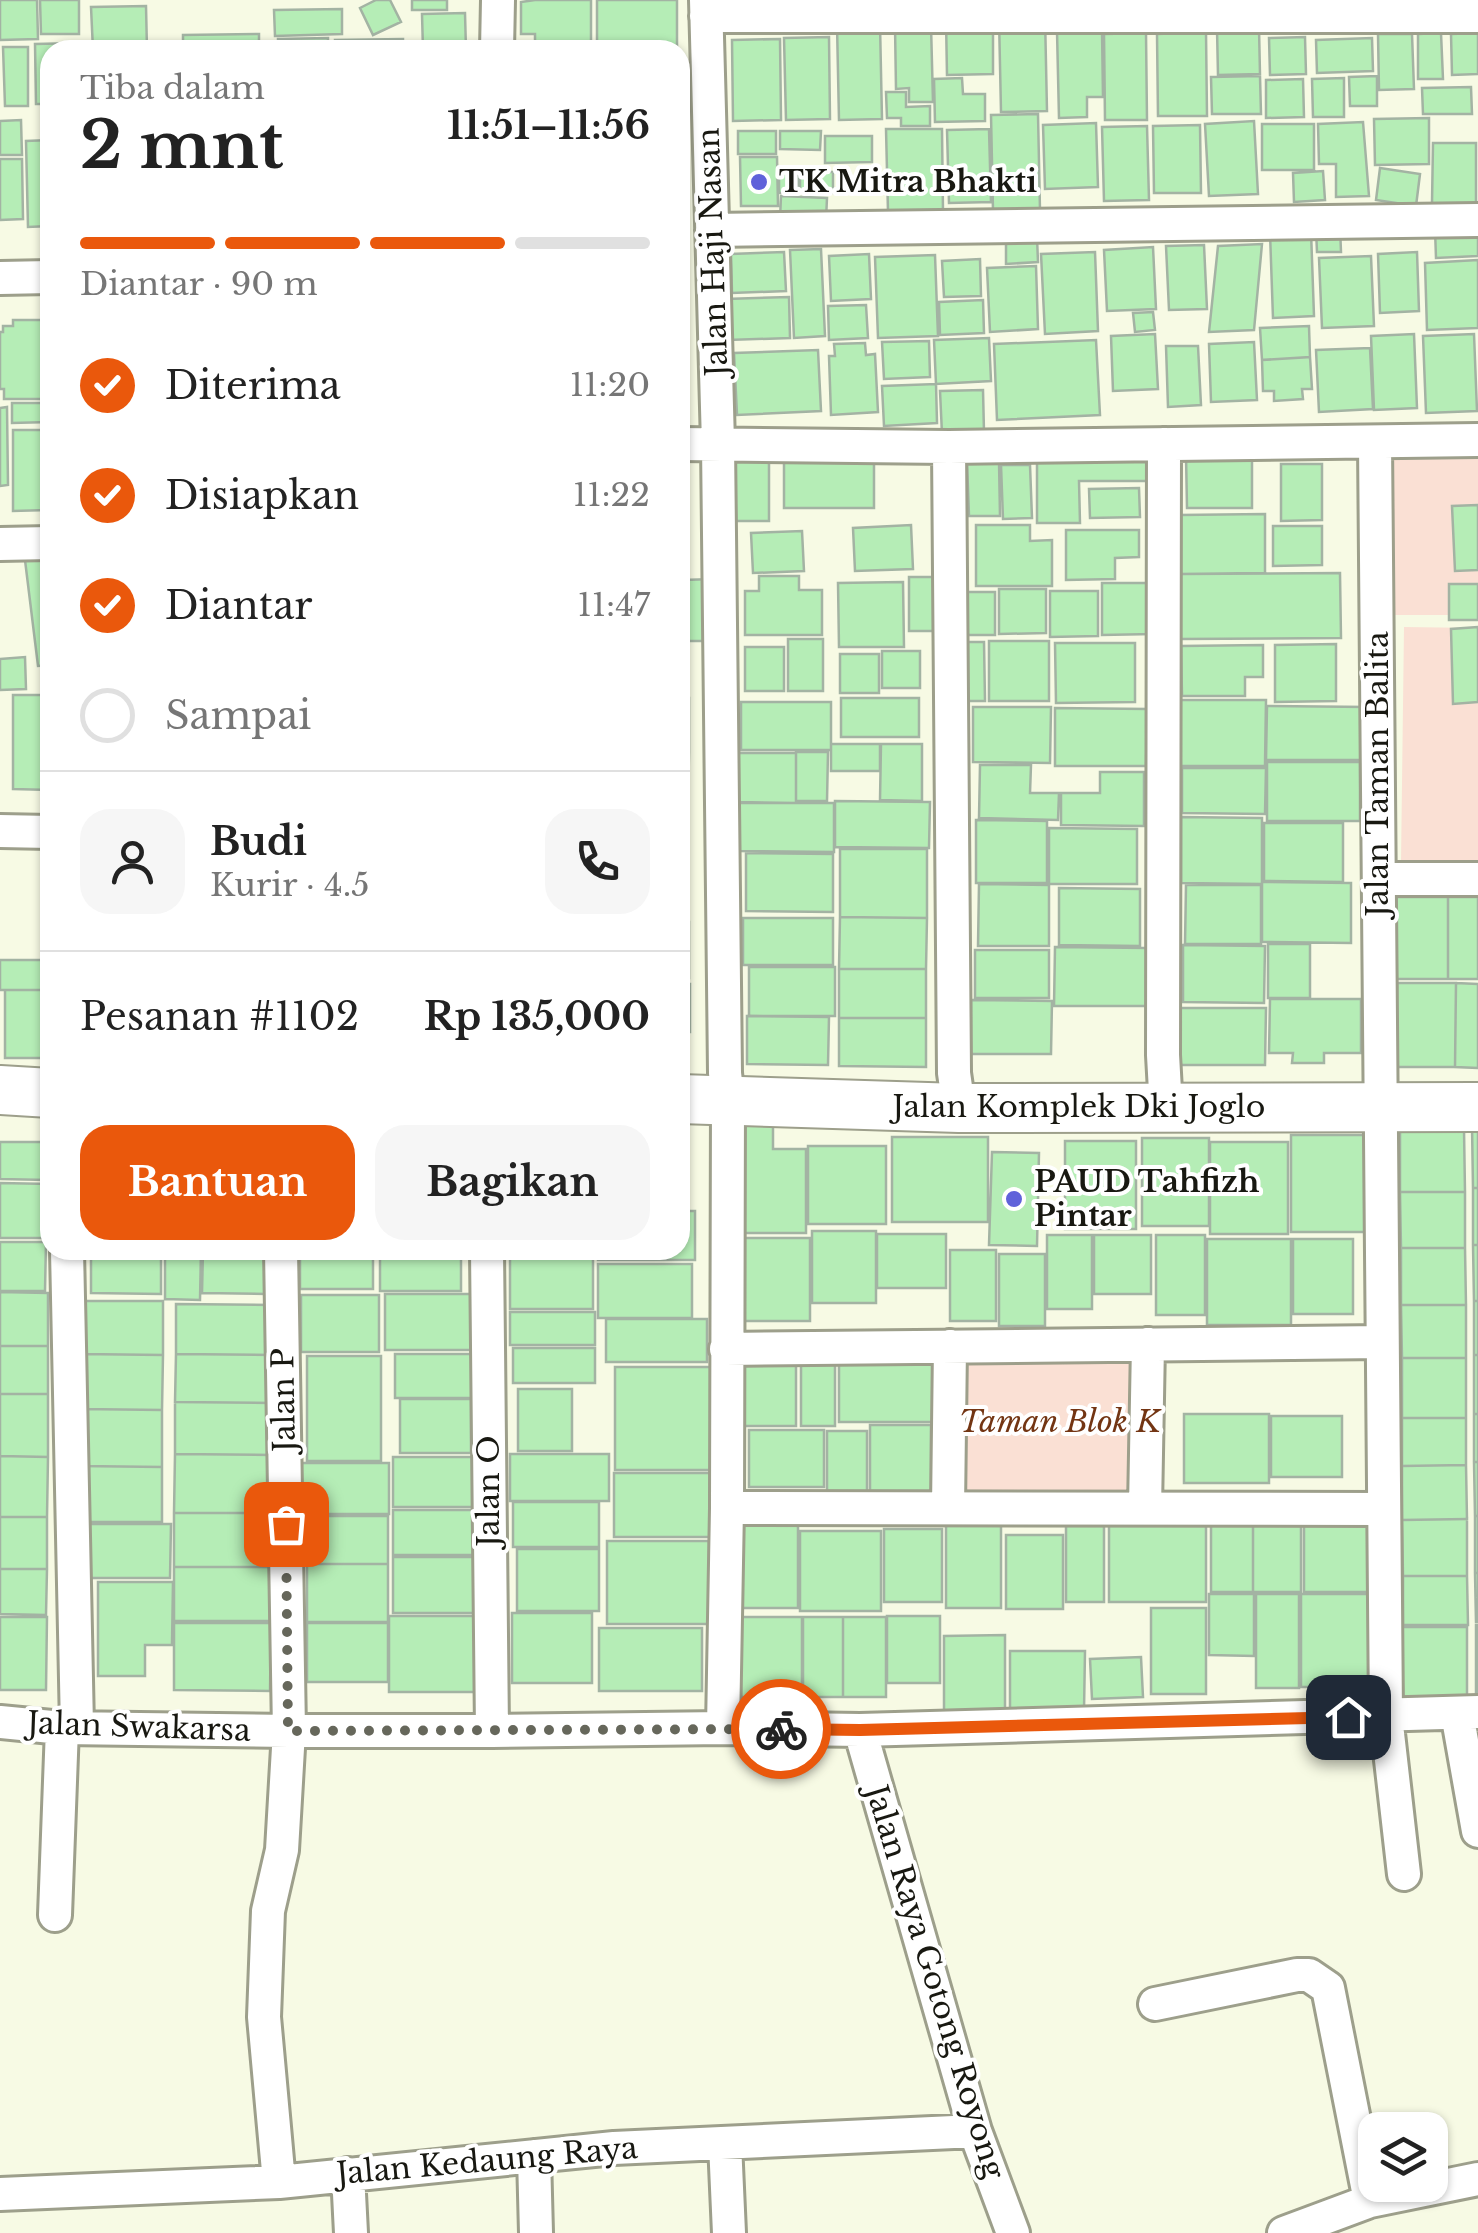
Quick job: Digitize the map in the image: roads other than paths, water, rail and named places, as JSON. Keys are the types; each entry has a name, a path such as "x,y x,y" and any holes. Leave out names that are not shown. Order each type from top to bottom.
{"street":[{"path":"497,40 498,0"},
{"path":"706,8 1478,16"},
{"name":"Jalan Haji Nasan","path":"706,8 718,444 728,1100 723,1728"},
{"path":"712,230 1478,220"},
{"path":"0,278 40,277"},
{"path":"690,444 949,447 1478,440"},
{"name":"Jalan Taman Balita","path":"1376,442 1386,1716 1404,1874"},
{"path":"1164,444 1166,1109"},
{"path":"949,447 954,1074 959,1108"},
{"path":"0,544 40,543"},
{"path":"0,830 40,832"},
{"path":"1379,878 1478,879"},
{"path":"0,1090 40,1092"},
{"name":"Jalan Komplek Dki Joglo","path":"690,1099 959,1108 1478,1107"},
{"path":"55,1915 69,1728 67,1260"},
{"name":"Jalan P","path":"279,2182 264,2017 268,1911 282,1850 288,1731 281,1260"},
{"name":"Jalan O","path":"487,1260 492,1732"},
{"path":"726,1349 1382,1342"},
{"path":"1145,1508 1148,1344"},
{"path":"948,1508 950,1346"},
{"path":"727,1508 1384,1509"},
{"path":"1468,1712 1478,1830"},
{"name":"Jalan Swakarsa","path":"0,1722 69,1728 288,1731 860,1730 1468,1712"},
{"name":"Jalan Raya Gotong Royong","path":"860,1730 974,2131 1013,2233"},
{"path":"1155,2004 1309,1975 1328,1988 1358,2140"},
{"name":"Jalan Kedaung Raya","path":"0,2194 279,2182 614,2148 974,2131"},
{"path":"725,2144 729,2233"},
{"path":"534,2156 536,2233"},
{"path":"348,2174 351,2233"},
{"path":"1448,2185 1478,2179"},
{"path":"1284,2233 1367,2202"}],"place":[{"name":"TK Mitra Bhakti","path":"759,182"},
{"name":"PAUD Tahfizh Pintar","path":"1014,1199"}],"park label":[{"name":"Taman Blok K","path":"1060,1422"}]}
